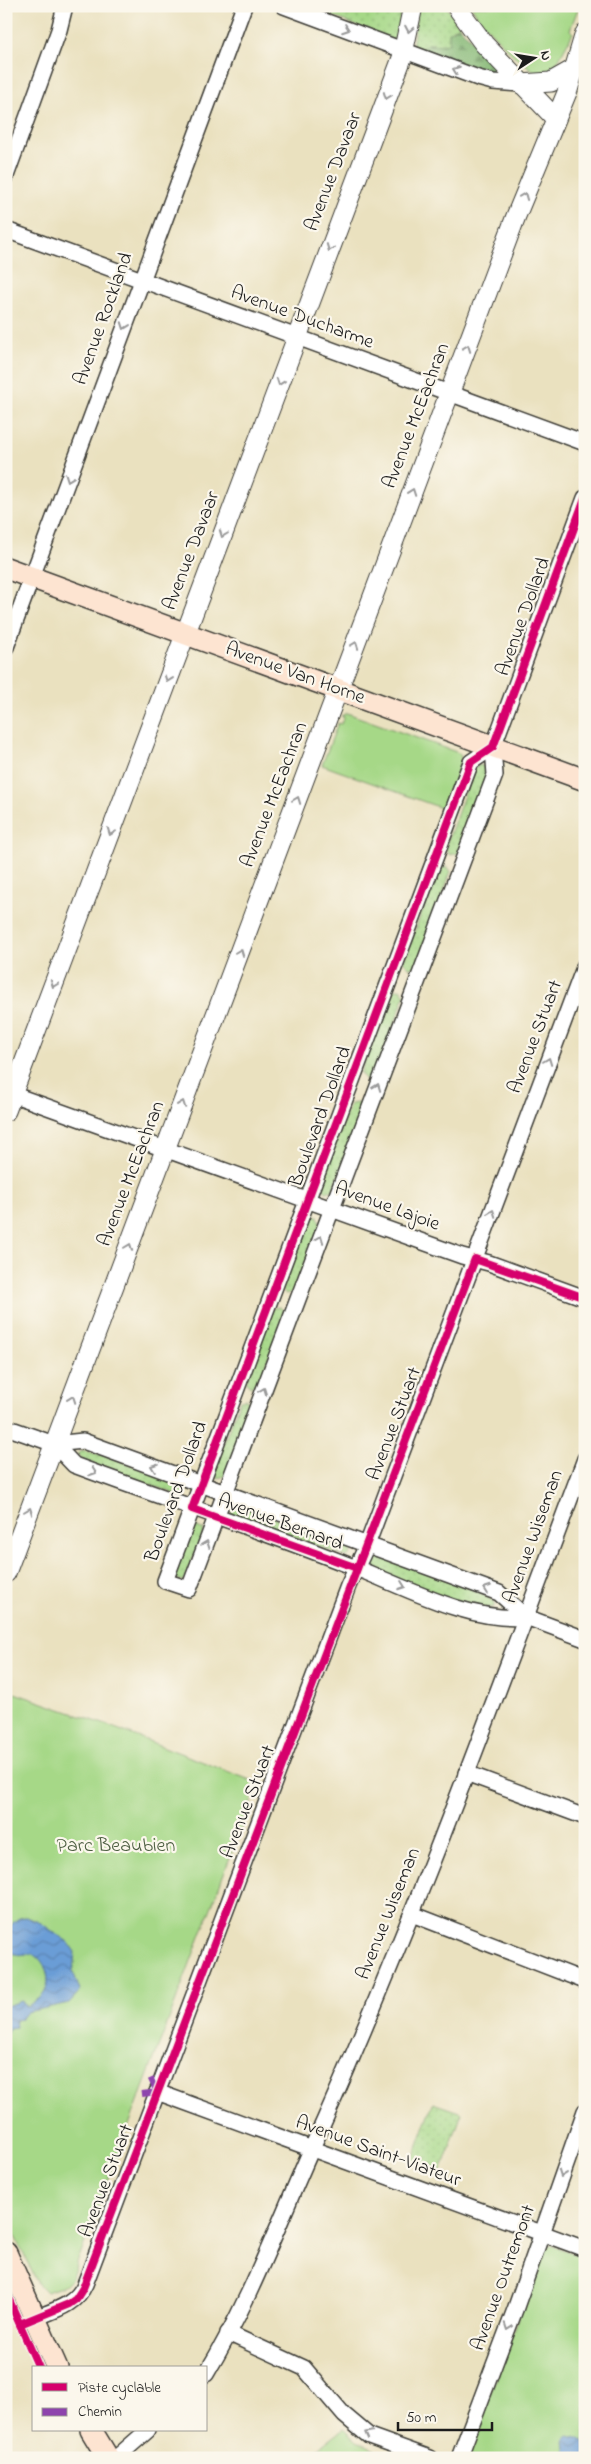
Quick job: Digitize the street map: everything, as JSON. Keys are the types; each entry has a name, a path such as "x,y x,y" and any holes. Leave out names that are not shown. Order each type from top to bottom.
{"main road":[{"name":"Avenue Van Horne","path":"6,568 585,780"},
{"path":"6,2253 56,2366"},
{"path":"92,2432 108,2458"}],"street":[{"path":"6,176 59,30 65,6"},
{"path":"284,6 486,80 521,84 551,82 574,68"},
{"name":"Avenue Davaar","path":"8,1099 404,50 413,6"},
{"path":"456,6 484,44 555,118"},
{"name":"Avenue Rockland","path":"6,647 245,7"},
{"name":"Avenue McEachran","path":"6,1573 449,393 555,118 568,90 585,33"},
{"name":"Avenue Ducharme","path":"6,230 585,443"},
{"name":"Avenue Dollard","path":"493,747 585,498"},
{"name":"Boulevard Dollard","path":"493,747 495,775 189,1589 165,1581 471,762 493,747"},
{"name":"Avenue Stuart","path":"36,2318 69,2304 82,2292 348,1586 367,1545 585,965"},
{"name":"Avenue Lajoie","path":"8,1099 166,1150 585,1298"},
{"path":"6,1427 54,1444"},
{"name":"Avenue Bernard","path":"54,1444 83,1442 499,1593 526,1617 585,1639"},
{"name":"Avenue Bernard","path":"54,1444 74,1465 357,1568 478,1615 504,1618 526,1617"},
{"name":"Avenue Wiseman","path":"208,2370 228,2333 311,2149 412,1914 585,1459"},
{"path":"466,1773 585,1817"},
{"path":"412,1914 585,1981"},
{"name":"Avenue Saint-Viateur","path":"157,2092 585,2249"},
{"name":"Avenue Outremont","path":"459,2458 585,2111"},
{"path":"228,2333 304,2368 355,2426 369,2436 430,2458"},
{"path":"116,2458 146,2432"}],"green space":[{"path":"369,6 402,6 397,34 393,41 320,11 321,8 334,11 351,11"},
{"path":"418,6 446,6 460,27 452,29 449,43 444,45 427,44 423,52 412,48"},
{"path":"471,6 579,6 570,30 573,33 555,66 544,72 535,72 512,54 480,20"},
{"path":"460,27 495,67 493,74 423,52 422,48 427,44 444,45 449,43 449,32"},
{"path":"347,713 459,753 462,759 444,809 322,765 338,723 341,724 344,717 341,716"},
{"path":"479,765 486,767 489,773 459,853 450,855 445,848 474,768"},
{"path":"447,867 451,871 418,966 410,968 403,961 439,868"},
{"path":"400,989 405,995 375,1078 366,1080 360,1073 393,990"},
{"path":"358,1103 363,1111 333,1190 326,1192 319,1185 350,1104"},
{"path":"311,1215 318,1217 321,1223 295,1292 286,1294 282,1290 307,1217"},
{"path":"280,1307 285,1313 259,1384 250,1386 246,1381 273,1308"},
{"path":"246,1399 251,1407 225,1476 218,1478 212,1475 240,1400"},
{"path":"82,1451 108,1456 183,1485 184,1493 181,1496 82,1460 78,1454"},
{"path":"236,1504 348,1544 351,1553 347,1557 231,1515 232,1507"},
{"path":"191,1524 204,1530 185,1579 182,1581 173,1577"},
{"path":"377,1556 470,1588 494,1602 494,1607 485,1608 455,1601 376,1572 371,1562"},
{"name":"Parc Beaubien","path":"6,1690 112,1727 258,1783 71,2279 64,2286 46,2292 38,2284 6,2218"},
{"path":"433,2103 462,2113 440,2174 411,2164"},
{"path":"550,2245 585,2257 585,2458 466,2458 544,2248"},
{"path":"344,2429 357,2441 375,2449 372,2458 306,2458"}],"water":[{"path":"27,1917 41,1923 68,1942 75,1952 73,1971 80,1991 69,2003 27,2012 21,2019 15,2020 16,2027 9,2028 6,2035 6,2006 22,2001 25,2006 29,2005 41,1997 47,1986 47,1972 35,1955 19,1955 6,1948 10,1927 17,1920"},
{"path":"568,2436 585,2442 585,2458 566,2458 564,2440"}],"marked path":[{"path":"142,2094 157,2092 149,2075"}],"cycle path":[{"path":"357,1568 192,1509 471,762 493,747 585,498"},
{"path":"20,2324 69,2304 76,2299 83,2288 475,1259 585,1298"},
{"path":"6,2293 38,2366"}]}
